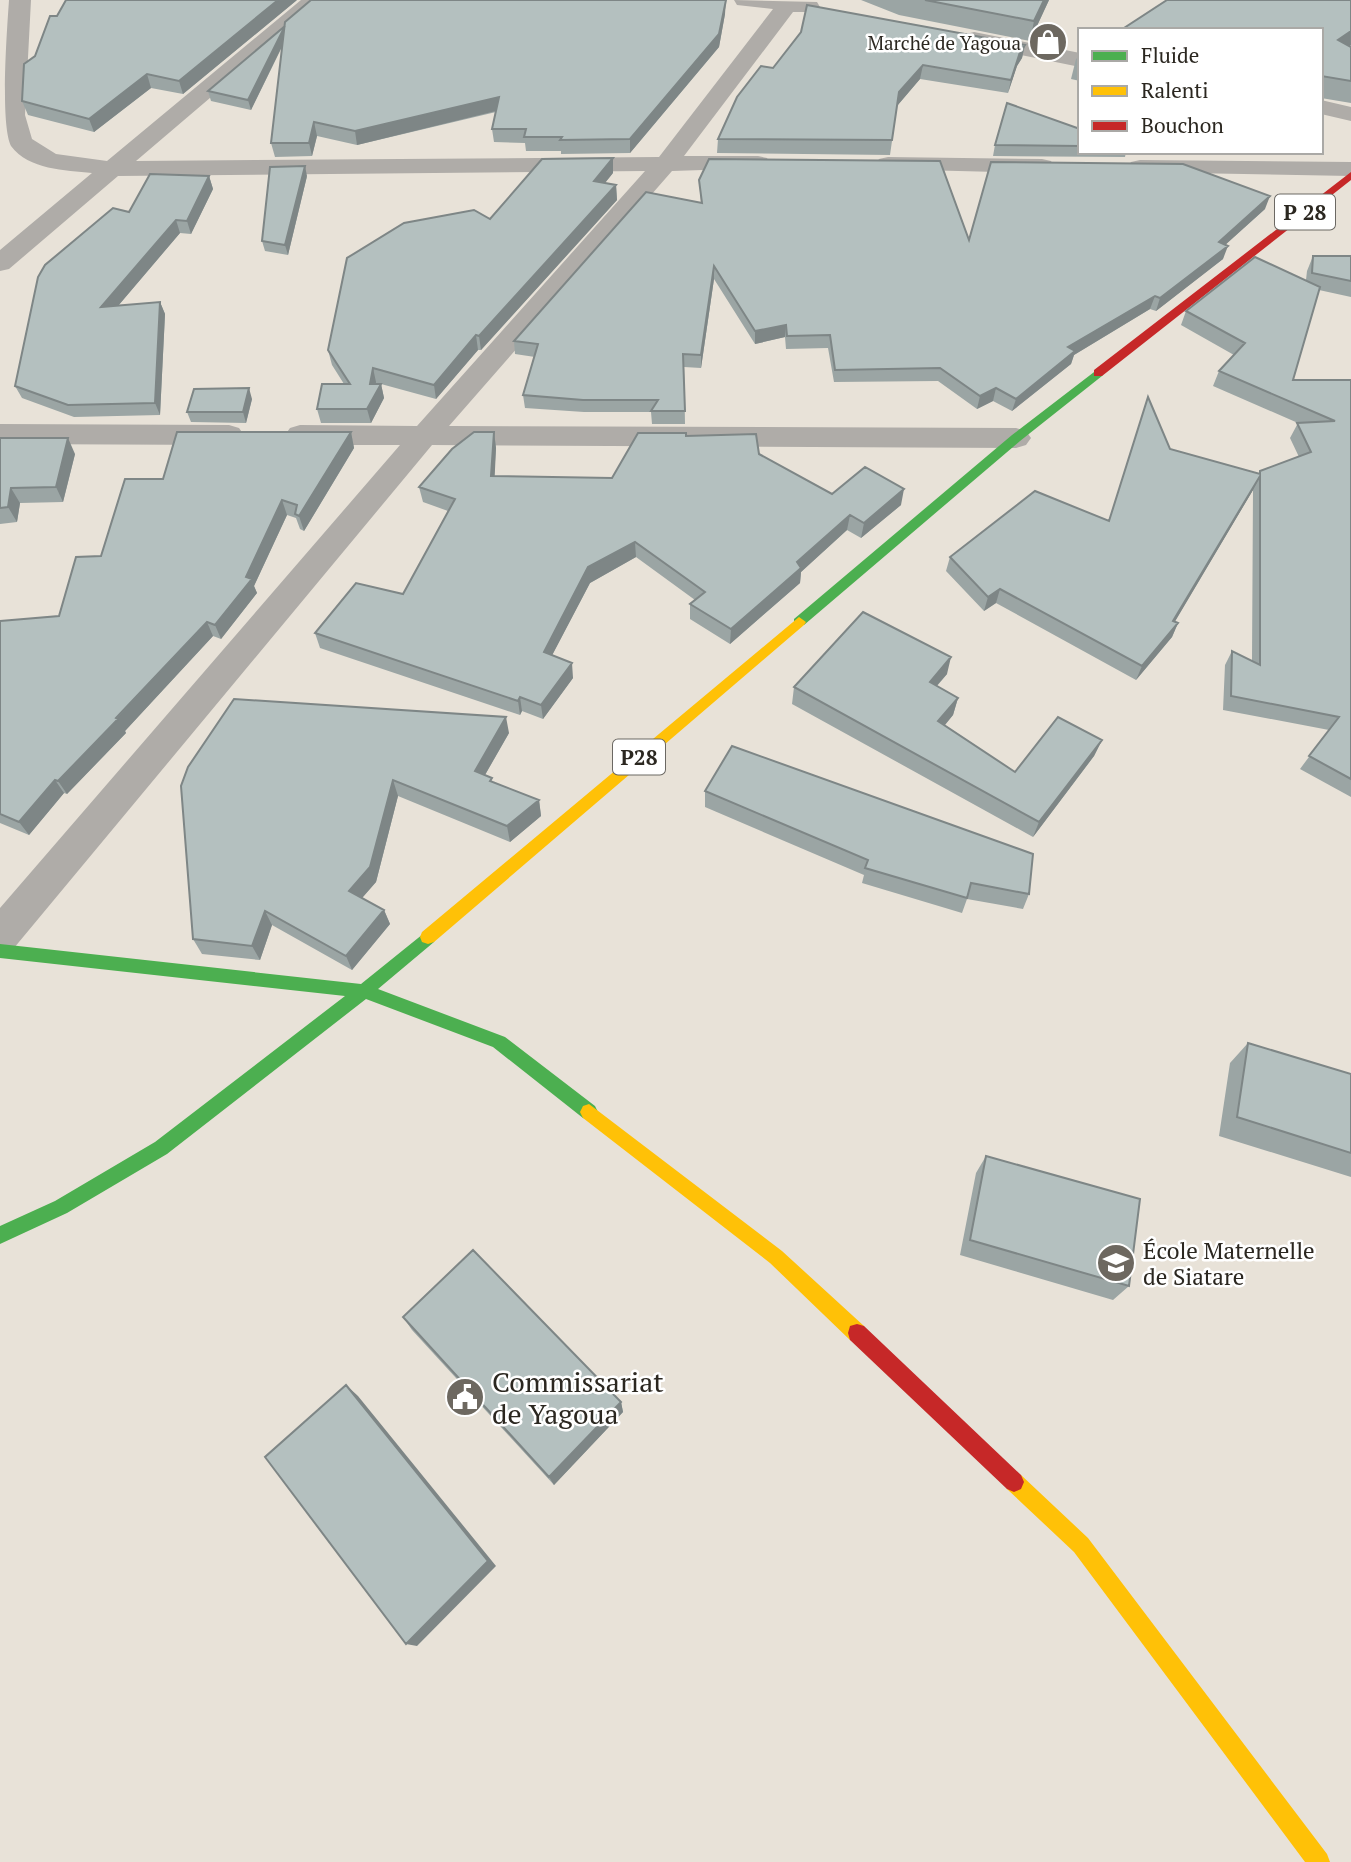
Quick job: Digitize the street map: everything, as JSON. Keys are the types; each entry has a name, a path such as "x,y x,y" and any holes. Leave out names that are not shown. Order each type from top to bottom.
{"main road":[{"name":"P 28","path":"1258,249 1351,176"},
{"name":"P28","path":"0,1235 61,1207 161,1148 364,991 1016,438 1258,249"},
{"path":"0,951 364,991 499,1042 776,1257 1081,1545 1319,1862"}],"street":[{"path":"20,0 13,115 21,143 50,161 115,169 778,163"},
{"path":"0,263 314,0"},
{"path":"745,0 789,3 829,10"},
{"path":"0,936 424,436 667,162 789,3"},
{"path":"948,34 1078,60"},
{"path":"1323,107 1351,114"},
{"path":"862,164 1072,166"},
{"path":"1114,166 1351,169"},
{"path":"0,434 1016,438"}],"building":[{"path":"66,0 278,0 179,81 147,74 89,119 22,101 24,64 35,56 50,16 57,16"},
{"path":"311,0 726,0 719,34 630,139 560,140 562,137 524,137 526,129 492,129 499,97 355,131 314,122 309,143 271,143 285,22"},
{"path":"925,0 1044,0 1034,21"},
{"path":"1167,0 1351,0 1351,31 1338,40 1351,47 1351,81 1323,76 1323,28 1124,28"},
{"path":"807,5 1025,45 1011,80 923,65 899,92 892,140 718,139 737,97 761,66 773,68 801,32"},
{"path":"285,26 248,100 208,91"},
{"path":"1007,103 1078,128 1078,146 995,145"},
{"path":"613,158 594,181 616,185 479,336 476,335 434,385 373,368 370,384 381,384 367,409 317,409 322,384 350,384 328,350 347,258 404,223 474,210 490,219 542,159"},
{"path":"709,159 940,161 969,240 991,162 1183,164 1270,196 1219,242 1228,246 1160,298 1155,296 1068,347 1075,351 1016,399 996,388 980,396 940,368 835,370 830,335 787,336 786,325 755,331 714,266 701,355 683,354 685,411 651,411 658,400 583,400 523,395 538,344 514,341 646,192 702,203 699,180"},
{"path":"305,166 285,245 262,241 270,167"},
{"path":"150,174 209,176 187,221 176,220 101,307 160,302 155,403 68,405 15,386 38,277 45,265 113,208 129,212"},
{"path":"1313,256 1351,256 1351,281 1312,273"},
{"path":"1255,257 1320,287 1293,380 1351,380 1351,779 1309,756 1339,717 1231,696 1232,651 1260,665 1260,476 1173,621 1178,623 1142,666 1000,589 988,597 950,557 1035,491 1109,521 1148,397 1170,449 1260,474 1260,471 1311,452 1297,423 1335,421 1219,371 1245,343 1186,311"},
{"path":"249,388 243,412 187,412 194,389"},
{"path":"177,432 351,432 299,516 295,514 297,505 282,500 246,577 252,579 215,625 207,622 116,718 118,719 58,781 55,780 19,822 0,814 0,621 59,616 76,557 101,556 125,479 163,479"},
{"path":"474,432 494,432 491,476 612,478 638,433 686,433 686,436 756,434 759,454 832,494 865,467 904,489 864,523 850,515 797,562 801,568 731,629 690,604 705,592 635,542 588,567 544,652 572,663 541,705 520,697 518,701 315,633 356,583 403,594 455,499 419,487 452,449"},
{"path":"0,438 68,438 56,487 11,488 8,507 0,508"},
{"path":"863,612 951,657 930,682 958,698 938,721 1015,772 1058,717 1102,740 1039,822 794,687"},
{"path":"234,699 506,717 475,771 492,778 490,781 539,800 507,826 393,780 370,867 349,891 384,910 346,956 265,911 252,946 193,939 181,786 188,767"},
{"path":"732,746 1033,854 1029,894 971,883 967,898 865,868 868,860 705,791"},
{"path":"1248,1043 1351,1074 1351,1153 1237,1117"},
{"path":"986,1156 1140,1199 1129,1286 970,1240"},
{"path":"473,1250 621,1402 549,1477 403,1317"},
{"path":"346,1385 488,1561 406,1644 265,1457"}],"traffic: fast":[{"path":"799,622 1016,438 1098,373"},
{"path":"0,1235 61,1207 161,1148 364,991 428,937"},
{"path":"0,951 364,991 499,1042 589,1112"}],"traffic: slow":[{"path":"428,937 799,622"},
{"path":"589,1112 776,1257 857,1333"},
{"path":"1014,1482 1081,1545 1319,1862"}],"traffic: jam":[{"path":"1098,373 1351,175"},
{"path":"857,1333 1014,1482"}],"place":[{"name":"Marché de Yagoua","path":"1048,42"},
{"name":"École Maternelle de Siatare","path":"1116,1263"},
{"name":"Commissariat de Yagoua","path":"465,1397"}]}
